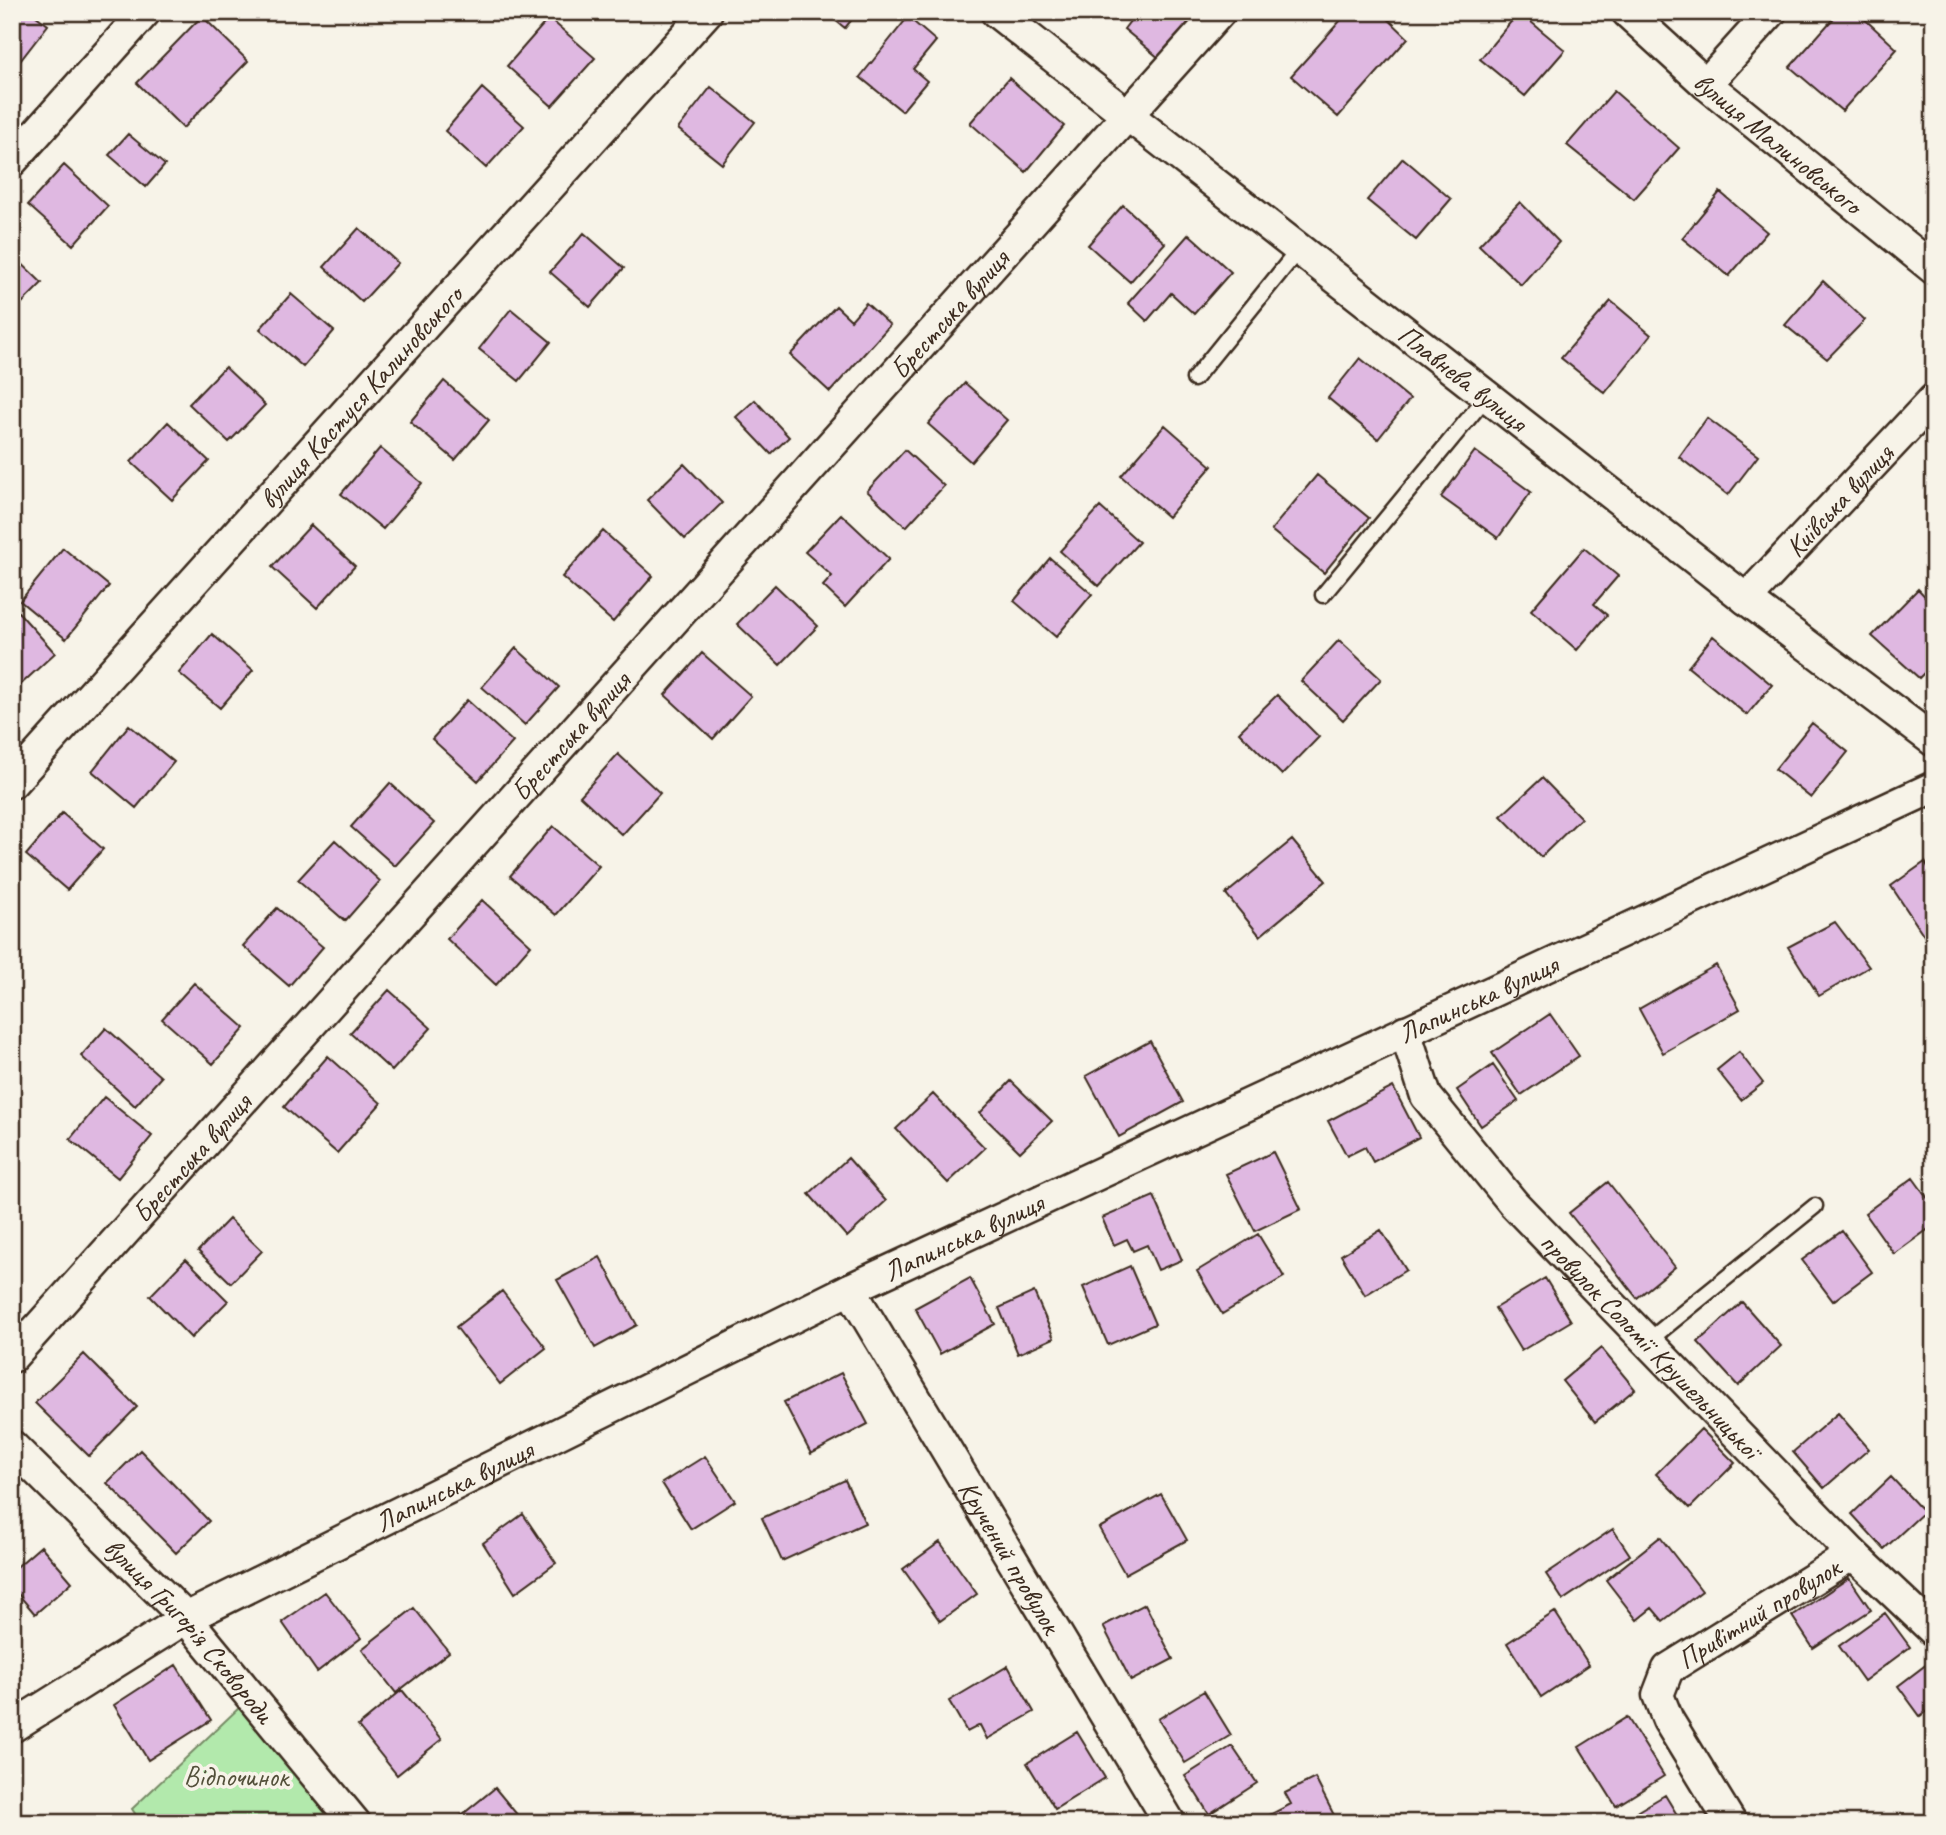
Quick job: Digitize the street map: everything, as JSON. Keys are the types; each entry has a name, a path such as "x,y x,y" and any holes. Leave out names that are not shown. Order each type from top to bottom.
{"street":[{"path":"12,161 145,12"},
{"name":"вулиця Кастуся Калиновського","path":"12,783 707,12"},
{"name":"Плавнева вулиця","path":"996,12 1746,599 1934,741"},
{"name":"Брестська вулиця","path":"12,1357 1220,12"},
{"name":"вулиця Малиновського","path":"1627,12 1706,84 1934,268"},
{"path":"1706,84 1770,12"},
{"name":"Київська вулиця","path":"1746,599 1934,399"},
{"name":"Лапинська вулиця","path":"12,1727 186,1618 850,1289 1934,787"},
{"name":"провулок Соломії Крушельницької","path":"1405,1031 1426,1096 1514,1204 1853,1554 1934,1631"},
{"name":"Кручений провулок","path":"850,1289 1170,1823"},
{"name":"вулиця Григорія Сковороди","path":"12,1446 186,1618 355,1823"},
{"name":"Привітний провулок","path":"1731,1823 1668,1720 1658,1695 1668,1670 1853,1554"}],"lane":[{"path":"1194,379 1299,249"},
{"path":"1323,594 1487,396"},
{"path":"1648,1341 1815,1206"}],"green space":[{"name":"Відпочинок","path":"242,1705 335,1823 141,1823 132,1809"}],"building":[{"path":"12,12 31,12 48,25 17,65 12,61"},
{"path":"825,12 858,12 845,28"},
{"path":"1137,12 1190,12 1194,16 1159,58 1124,29"},
{"path":"1348,12 1381,12 1408,38 1338,117 1291,76"},
{"path":"1519,12 1565,50 1525,96 1480,59"},
{"path":"1839,12 1857,12 1897,49 1842,111 1790,67"},
{"path":"202,16 248,61 183,128 137,83"},
{"path":"908,17 936,41 913,69 927,81 902,111 860,77"},
{"path":"549,18 595,58 552,106 507,66"},
{"path":"1009,78 1064,126 1026,172 970,123"},
{"path":"711,87 755,122 722,164 678,129"},
{"path":"482,88 524,126 486,168 445,131"},
{"path":"1614,91 1679,148 1634,199 1567,145"},
{"path":"128,134 165,165 146,187 109,155"},
{"path":"1403,158 1451,199 1416,240 1367,200"},
{"path":"64,165 108,206 73,245 28,205"},
{"path":"1720,192 1767,232 1729,276 1682,238"},
{"path":"1520,202 1559,242 1521,285 1479,245"},
{"path":"1123,205 1165,243 1130,282 1088,245"},
{"path":"359,228 398,263 362,302 324,267"},
{"path":"584,233 624,268 590,307 550,272"},
{"path":"1189,234 1231,272 1194,314 1171,293 1147,321 1128,303"},
{"path":"12,254 42,283 12,313"},
{"path":"1823,281 1865,320 1827,359 1785,325"},
{"path":"291,294 334,331 303,367 260,329"},
{"path":"1611,301 1651,335 1605,393 1561,358"},
{"path":"866,303 890,325 830,392 790,355 836,306 851,320"},
{"path":"511,309 551,342 519,381 479,349"},
{"path":"1360,358 1410,399 1378,439 1328,398"},
{"path":"225,367 265,405 229,442 189,404"},
{"path":"444,381 489,420 455,460 410,422"},
{"path":"965,383 1007,420 971,462 928,424"},
{"path":"755,400 789,437 771,454 736,417"},
{"path":"1707,418 1758,456 1728,495 1679,457"},
{"path":"168,422 209,461 172,500 131,462"},
{"path":"1165,425 1212,466 1168,517 1121,476"},
{"path":"380,448 422,483 383,529 341,494"},
{"path":"905,450 944,486 906,527 867,491"},
{"path":"1475,451 1531,492 1498,538 1441,497"},
{"path":"684,464 722,503 685,539 647,500"},
{"path":"1317,475 1369,518 1324,573 1271,530"},
{"path":"1100,507 1139,542 1099,586 1060,551"},
{"path":"841,514 889,559 845,607 823,586 832,576 805,552"},
{"path":"311,525 355,566 317,608 272,567"},
{"path":"603,531 653,576 613,622 562,577"},
{"path":"63,548 109,586 66,639 20,601"},
{"path":"1584,548 1618,576 1594,604 1607,615 1577,650 1531,610"},
{"path":"1050,558 1092,594 1056,637 1014,601"},
{"path":"775,585 818,626 780,665 737,624"},
{"path":"1918,589 1934,606 1934,663 1919,678 1872,636"},
{"path":"12,605 55,653 18,687 12,680"},
{"path":"212,634 253,670 220,708 179,673"},
{"path":"1713,636 1772,685 1747,715 1688,667"},
{"path":"1339,640 1381,679 1343,720 1301,681"},
{"path":"516,648 559,687 525,725 482,687"},
{"path":"702,653 751,696 713,739 665,695"},
{"path":"1277,695 1319,737 1282,775 1239,732"},
{"path":"467,700 513,742 478,781 432,739"},
{"path":"1812,723 1848,752 1811,798 1775,769"},
{"path":"129,725 174,762 136,808 92,771"},
{"path":"618,754 660,793 622,835 580,796"},
{"path":"1542,778 1581,818 1541,857 1501,816"},
{"path":"390,783 434,823 395,866 351,827"},
{"path":"62,813 103,849 67,890 26,855"},
{"path":"553,826 599,866 556,915 510,876"},
{"path":"335,840 380,881 345,921 298,880"},
{"path":"1292,840 1326,881 1260,936 1226,894"},
{"path":"1925,862 1934,877 1934,931 1925,937 1891,886"},
{"path":"482,900 531,945 496,985 447,939"},
{"path":"277,908 323,947 289,986 243,946"},
{"path":"1835,922 1869,967 1819,996 1788,947"},
{"path":"1716,965 1740,1009 1663,1053 1639,1009"},
{"path":"194,983 245,1028 213,1064 162,1019"},
{"path":"389,990 431,1028 392,1071 350,1033"},
{"path":"1550,1014 1579,1056 1521,1095 1492,1053"},
{"path":"106,1028 161,1077 135,1106 81,1056"},
{"path":"1150,1041 1183,1102 1119,1137 1086,1076"},
{"path":"1739,1052 1763,1083 1741,1100 1717,1070"},
{"path":"328,1056 381,1103 337,1153 284,1107"},
{"path":"1493,1065 1518,1101 1481,1126 1457,1090"},
{"path":"1011,1081 1052,1121 1020,1152 980,1113"},
{"path":"1393,1087 1419,1137 1373,1162 1365,1147 1347,1156 1328,1121"},
{"path":"933,1094 985,1148 948,1183 896,1129"},
{"path":"104,1097 152,1136 118,1178 70,1139"},
{"path":"1273,1152 1301,1209 1255,1231 1226,1174"},
{"path":"848,1158 886,1201 847,1237 809,1194"},
{"path":"1913,1178 1934,1207 1934,1225 1894,1254 1865,1213"},
{"path":"1608,1182 1675,1267 1637,1298 1569,1213"},
{"path":"1154,1196 1182,1260 1158,1270 1147,1245 1133,1251 1127,1239 1114,1245 1102,1218"},
{"path":"229,1219 262,1251 231,1283 198,1251"},
{"path":"1381,1230 1406,1270 1365,1295 1341,1255"},
{"path":"1842,1231 1872,1272 1833,1301 1802,1260"},
{"path":"1258,1234 1284,1277 1222,1314 1197,1271"},
{"path":"600,1257 637,1325 595,1348 557,1280"},
{"path":"186,1259 228,1301 191,1338 150,1296"},
{"path":"1130,1266 1155,1324 1108,1345 1083,1287"},
{"path":"970,1278 995,1324 940,1354 915,1308"},
{"path":"1545,1278 1571,1321 1521,1351 1495,1308"},
{"path":"502,1291 546,1348 500,1384 456,1327"},
{"path":"1034,1292 1054,1338 1018,1354 999,1308"},
{"path":"1742,1302 1781,1346 1738,1386 1698,1342"},
{"path":"1601,1348 1635,1389 1595,1422 1562,1381"},
{"path":"84,1354 137,1407 89,1456 35,1403"},
{"path":"841,1373 868,1424 811,1454 784,1402"},
{"path":"1838,1413 1869,1449 1824,1488 1793,1452"},
{"path":"1701,1429 1735,1463 1690,1508 1656,1474"},
{"path":"140,1450 209,1521 176,1553 107,1483"},
{"path":"705,1456 735,1501 691,1529 662,1483"},
{"path":"1891,1477 1924,1512 1884,1549 1852,1514"},
{"path":"845,1480 865,1523 782,1561 762,1518"},
{"path":"1161,1494 1187,1540 1125,1574 1099,1528"},
{"path":"523,1514 556,1563 515,1593 483,1543"},
{"path":"1613,1529 1630,1555 1563,1600 1546,1574"},
{"path":"1660,1537 1702,1591 1663,1621 1652,1608 1637,1620 1606,1580"},
{"path":"940,1542 977,1594 940,1621 903,1569"},
{"path":"41,1546 72,1582 35,1614 12,1587 12,1571"},
{"path":"1849,1578 1871,1610 1813,1648 1792,1616"},
{"path":"325,1592 361,1638 317,1672 282,1622"},
{"path":"1145,1604 1173,1659 1131,1681 1103,1626"},
{"path":"414,1608 449,1652 396,1693 362,1649"},
{"path":"1555,1612 1589,1665 1541,1697 1507,1643"},
{"path":"1885,1613 1910,1647 1864,1681 1839,1646"},
{"path":"1927,1664 1934,1673 1934,1706 1920,1716 1898,1686"},
{"path":"176,1665 211,1720 148,1760 114,1705"},
{"path":"1008,1666 1034,1712 987,1739 980,1725 967,1732 949,1701"},
{"path":"402,1690 442,1739 397,1775 358,1726"},
{"path":"1204,1691 1231,1735 1185,1763 1158,1719"},
{"path":"1627,1717 1664,1776 1616,1806 1579,1747"},
{"path":"1077,1732 1105,1778 1055,1809 1027,1763"},
{"path":"1232,1746 1257,1783 1209,1814 1185,1776"},
{"path":"1315,1778 1338,1823 1254,1823 1291,1804 1285,1793"},
{"path":"495,1788 524,1823 452,1823"},
{"path":"1665,1795 1682,1823 1618,1823"},
{"path":"12,1800 27,1823 12,1823"}]}
